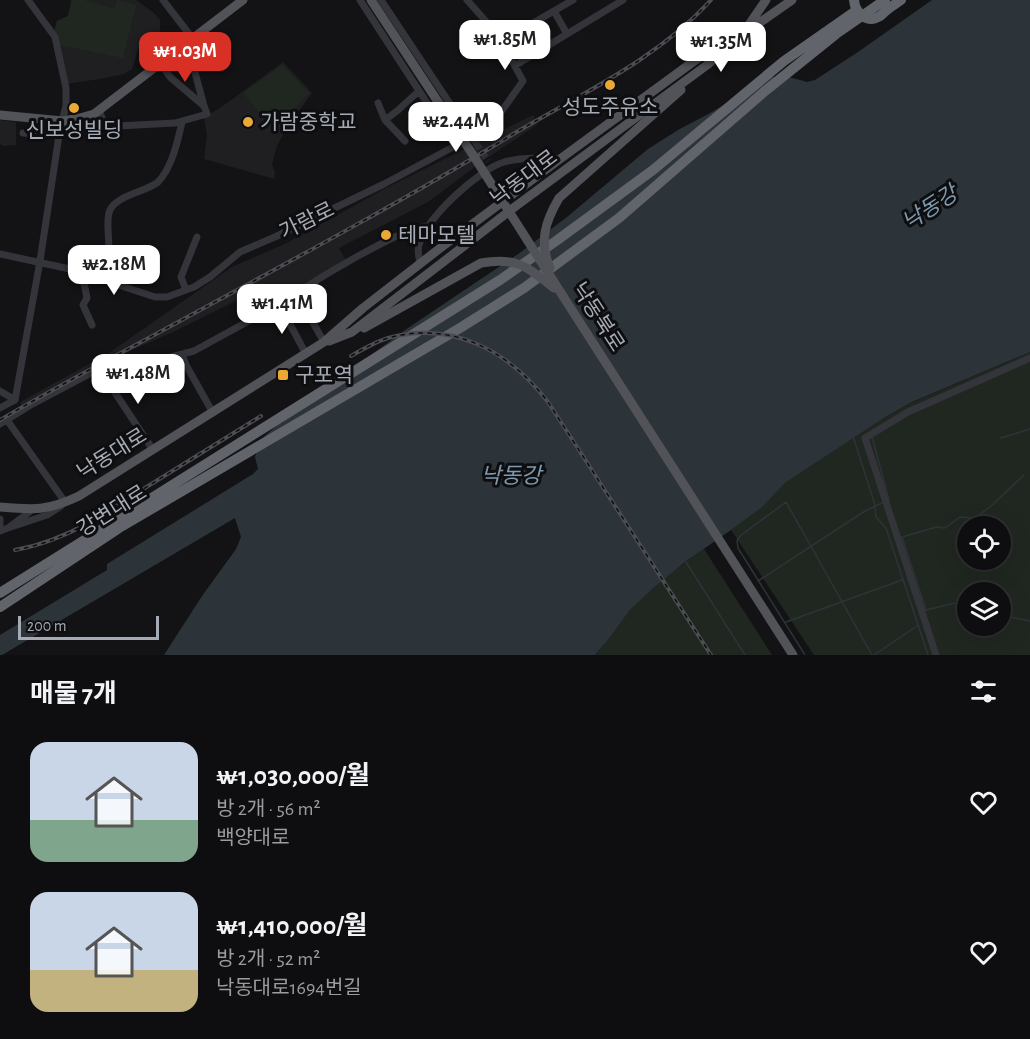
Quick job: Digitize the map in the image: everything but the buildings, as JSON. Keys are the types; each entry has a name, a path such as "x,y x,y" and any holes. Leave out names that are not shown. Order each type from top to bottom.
{"highway":[{"path":"854,0 853,4 858,14 872,19 880,16 886,4 901,0"},
{"name":"강변대로","path":"0,593 500,280 653,170 784,61 872,0"},
{"name":"강변대로","path":"0,607 119,528 450,334 524,288 619,218 765,91 836,34 886,4"}],"main road":[{"path":"0,115 60,128 94,114 243,0"},
{"name":"낙동북로","path":"371,0 473,154 793,655"},
{"path":"561,293 546,257 544,231 559,198 742,35 766,0"},
{"name":"낙동대로","path":"324,342 352,332 516,206 707,65 742,35 792,0"},
{"name":"낙동대로","path":"0,507 32,510 54,507 68,501 306,354 324,342 420,263 560,159 712,48 742,35"},
{"path":"324,342 364,328 481,263 496,261 522,264 561,293"}],"street":[{"path":"0,408 15,399 40,261 60,128 66,106 66,88 55,37 28,0"},
{"path":"23,133 60,128 182,122 207,114 190,41 163,0"},
{"path":"360,0 419,91 385,120"},
{"path":"381,0 476,143"},
{"path":"452,105 485,119 493,119 506,106 523,81 502,41 467,0"},
{"path":"502,41 573,0"},
{"path":"516,65 623,0"},
{"path":"554,11 567,34"},
{"path":"160,63 170,77 204,106"},
{"name":"가람로","path":"82,273 151,296 162,297 186,290 210,277 240,252 384,184 455,146 419,91"},
{"path":"378,103 385,120 405,141"},
{"path":"99,110 105,126"},
{"path":"70,269 81,266 98,266 104,262 109,252 107,225 111,208 117,202 152,186 159,180 174,153 182,122"},
{"path":"420,263 418,245 429,226 453,197 486,171 488,161 560,159"},
{"path":"0,531 47,515 68,501 3,422 79,378 103,368 194,351 384,243 413,228 429,226"},
{"path":"186,290 181,277 197,237"},
{"path":"0,254 40,261 82,273 87,298 83,305 92,326"},
{"path":"296,293 324,342"},
{"path":"279,304 306,354"},
{"path":"182,354 213,413"},
{"path":"936,655 865,438 908,412 1030,358"},
{"path":"103,368 112,388 153,450"},
{"path":"0,392 15,399"},
{"path":"8,528 32,510"},
{"path":"0,519 0,524"}],"shaded area":[{"path":"71,0 136,0 160,20 160,38 138,49 132,69 124,74 65,84 57,21 68,16"},
{"path":"72,0 84,0 114,9 117,0 136,5 123,58 59,45 54,31 57,21 68,16"},
{"name":"가람중학교","path":"283,62 312,93 287,127 277,146 272,164 275,172 274,179 204,159 207,135 204,118"},
{"path":"282,65 309,93 280,129 277,127 274,130 243,93"},
{"path":"533,115 538,124 428,202 339,248 347,262 272,300 260,289 171,333 118,356 23,410 20,402 109,353 232,267 285,244 384,189"},
{"path":"0,120 16,122 16,145 3,146 0,144"},
{"path":"1030,352 1030,655 814,655 731,530 762,506 785,483 887,416 913,402"},
{"path":"704,549 772,655 595,655 637,602"}],"water":[{"name":"낙동강","path":"932,0 1030,0 1030,352 912,402 785,483 762,507 685,562 652,589 629,611 595,655 164,655 236,549 241,537 235,518 0,655 0,635 107,570 107,564 253,474 258,469 255,457 260,443 287,416 408,328 521,252 648,149 769,77 789,77 807,82 815,80"}],"waterway":[{"path":"1001,438 1030,429"},
{"path":"853,436 874,502 876,517 886,528 928,655"},
{"path":"873,436 889,500"},
{"path":"957,604 926,610 902,537 937,527 945,528 960,517 975,518 1024,475"},
{"path":"805,655 738,548 737,541 740,536 786,502 872,655"},
{"path":"758,581 865,511 884,502"},
{"path":"686,562 745,655"},
{"path":"786,622 902,580"},
{"path":"1011,617 1030,621"},
{"path":"874,655 917,626"}],"tunnel":[{"path":"476,143 488,161"}],"railway":[{"path":"0,420 357,224 596,87 668,39 711,0"},
{"path":"351,356 388,338 435,333 478,344 516,368 548,402 711,655"},
{"path":"15,550 72,532 261,416"}],"place":[{"name":"성도주유소","path":"610,85"},
{"name":"신보성빌딩","path":"74,108"},
{"name":"가람중학교","path":"248,122"},
{"name":"테마모텔","path":"386,235"},
{"name":"구포역","path":"283,375"}]}
